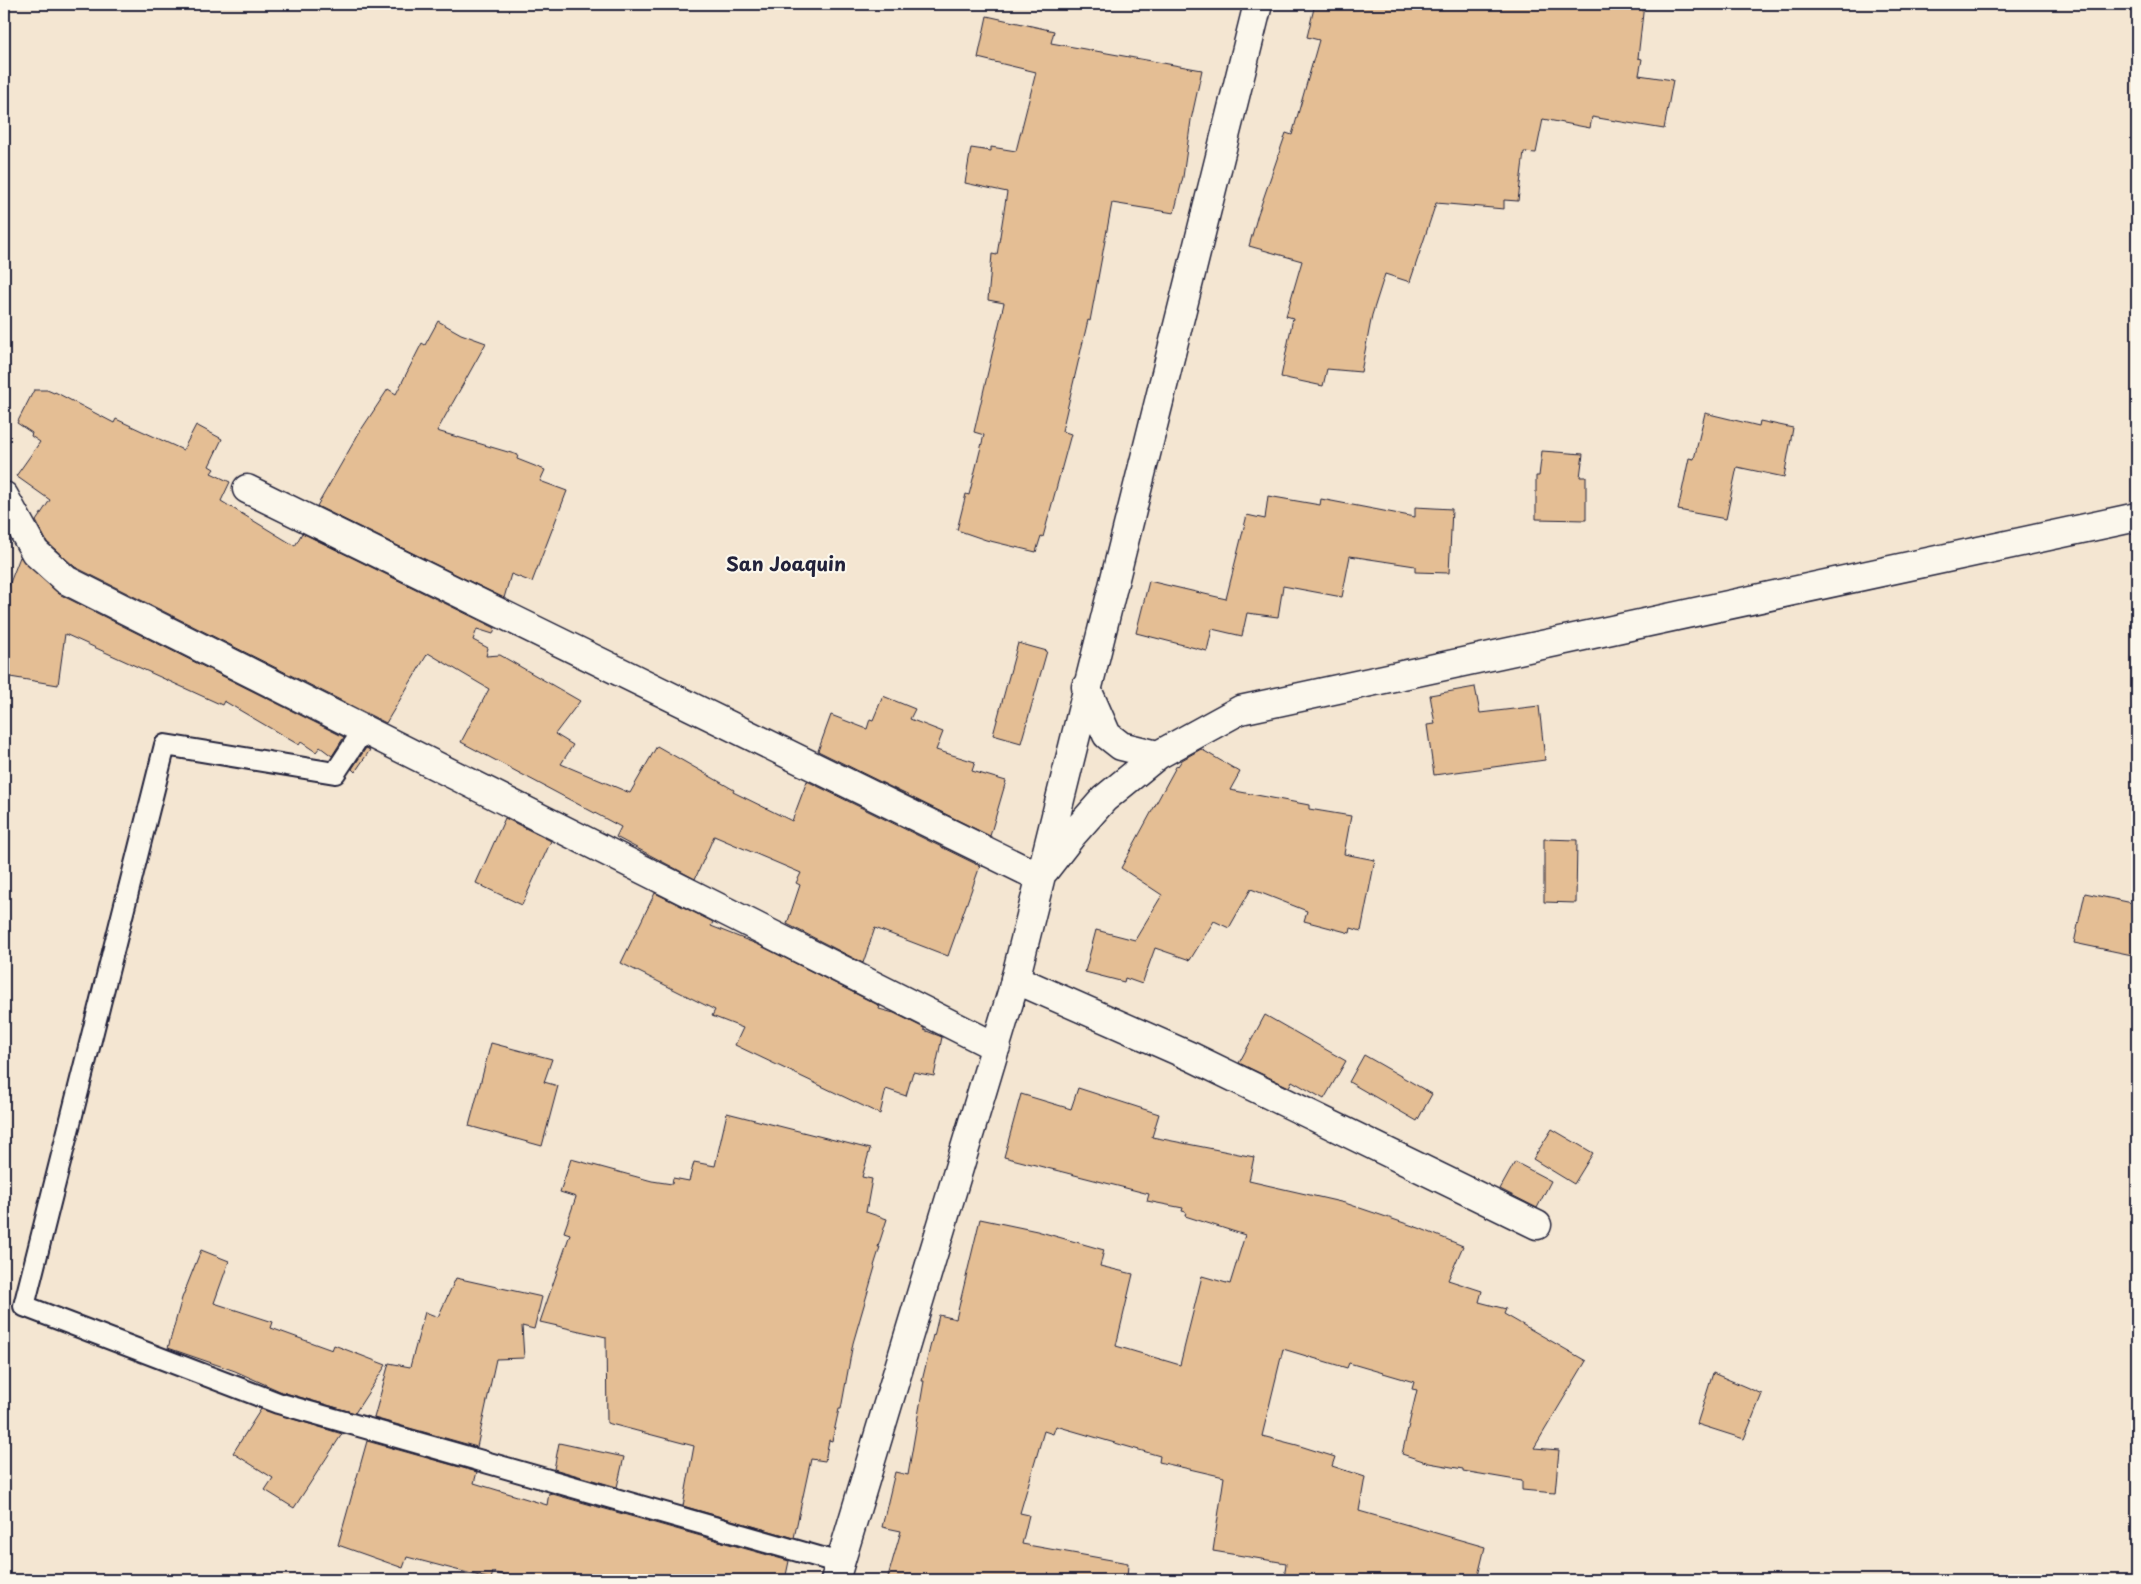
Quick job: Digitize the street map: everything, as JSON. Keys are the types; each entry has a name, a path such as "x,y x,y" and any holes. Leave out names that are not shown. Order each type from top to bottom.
{"street":[{"path":"837,1572 1015,979 1086,687 1258,4"},
{"path":"247,490 1039,877"},
{"path":"4,496 34,552 66,580 996,1047"},
{"path":"1039,877 1072,834 1104,799 1158,755 1240,710 2137,517"},
{"path":"1086,687 1107,735 1121,746 1158,755"},
{"path":"1015,979 1192,1057 1537,1225"}],"lane":[{"path":"364,729 334,773 165,745 24,1306 278,1402 837,1572"}],"building":[{"path":"1315,4 1644,4 1638,58 1642,59 1639,75 1673,80 1664,129 1592,117 1590,128 1543,119 1536,153 1524,152 1518,201 1504,200 1504,209 1436,203 1410,282 1385,274 1372,315 1361,372 1327,369 1323,386 1281,377 1293,318 1286,316 1302,261 1249,246 1286,133 1292,135 1319,40 1307,37"},
{"path":"987,16 1054,31 1051,43 1202,70 1191,120 1183,177 1174,213 1112,203 1090,321 1088,320 1062,431 1071,434 1043,537 1041,536 1036,552 986,540 957,530 966,494 969,495 984,435 974,432 1004,303 988,300 992,254 997,255 1007,192 965,183 971,148 991,151 991,147 1016,151 1036,72 978,58"},
{"path":"438,321 461,334 486,343 437,431 518,455 517,459 545,470 540,481 567,491 532,582 511,574 504,598 317,506 359,433 388,389 396,394 422,343 425,345"},
{"path":"34,390 55,392 114,423 116,419 183,450 196,425 222,439 209,466 214,469 211,473 230,482 221,501 295,546 302,533 495,628 493,634 477,629 473,640 488,648 486,656 500,655 580,701 555,734 573,745 561,764 630,793 657,746 734,790 733,792 792,821 807,781 980,866 948,956 875,928 863,963 787,924 800,885 796,883 801,873 714,836 695,879 616,837 621,827 461,742 489,689 428,653 386,723 75,567 47,542 36,521 50,500 16,476 40,442 31,436 32,433 17,423"},
{"path":"1705,413 1759,426 1760,421 1793,428 1784,477 1737,467 1726,519 1678,510 1689,458 1694,459"},
{"path":"1542,451 1583,454 1580,477 1586,477 1586,520 1536,519 1536,476 1539,476"},
{"path":"1268,496 1320,505 1321,499 1415,517 1415,507 1452,509 1449,573 1415,572 1415,566 1350,556 1342,597 1283,586 1278,617 1247,613 1242,636 1212,629 1207,651 1136,633 1149,581 1226,599 1247,515 1265,519"},
{"path":"20,557 59,594 344,737 332,756 320,747 316,752 301,742 299,745 224,701 222,705 65,634 58,685 4,676 4,598"},
{"path":"1018,643 1047,651 1021,743 993,735"},
{"path":"1475,687 1480,713 1539,706 1545,760 1434,775 1427,725 1435,724 1430,695"},
{"path":"883,696 915,709 910,719 943,732 936,750 975,762 972,771 1006,781 990,836 818,751 831,715 867,729 870,719 873,720"},
{"path":"366,748 370,750 355,772 352,769"},
{"path":"1201,749 1240,772 1230,790 1309,805 1309,809 1351,816 1344,854 1375,860 1361,931 1351,928 1350,933 1304,921 1307,911 1251,889 1229,928 1214,921 1190,960 1155,948 1142,984 1125,978 1124,982 1085,972 1096,930 1135,940 1162,895 1121,868 1177,765"},
{"path":"505,818 551,841 522,905 476,883"},
{"path":"1544,839 1577,840 1576,903 1544,902"},
{"path":"655,893 713,922 711,926 759,945 880,1006 879,1009 894,1013 924,1028 924,1030 942,1037 934,1076 913,1072 906,1096 886,1089 880,1114 735,1045 743,1028 712,1016 715,1010 621,963"},
{"path":"2085,893 2137,904 2137,956 2074,943"},
{"path":"1265,1015 1346,1061 1324,1099 1292,1081 1289,1087 1239,1063"},
{"path":"491,1043 552,1059 544,1082 558,1086 542,1146 469,1126"},
{"path":"1364,1055 1432,1094 1417,1121 1349,1082"},
{"path":"1078,1088 1159,1114 1152,1137 1254,1157 1249,1181 1345,1203 1419,1228 1463,1246 1448,1280 1482,1291 1479,1302 1506,1309 1504,1314 1586,1361 1534,1448 1559,1450 1555,1493 1522,1490 1522,1481 1463,1471 1463,1469 1429,1463 1402,1454 1417,1390 1412,1389 1414,1382 1349,1363 1347,1368 1283,1349 1262,1436 1335,1457 1332,1466 1365,1477 1359,1511 1485,1547 1477,1580 1284,1580 1286,1563 1213,1551 1224,1477 1159,1462 1160,1456 1056,1426 1053,1434 1044,1431 1020,1513 1029,1515 1022,1544 1128,1563 1127,1580 887,1580 901,1531 882,1527 895,1472 908,1475 924,1381 922,1381 933,1335 939,1315 956,1319 980,1219 1037,1231 1104,1250 1100,1266 1133,1274 1116,1346 1180,1365 1202,1276 1230,1284 1245,1235 1185,1216 1186,1212 1182,1211 1183,1208 1147,1201 1149,1194 1004,1157 1021,1094 1071,1109"},
{"path":"727,1113 870,1149 862,1177 872,1179 866,1212 887,1219 853,1343 841,1409 839,1409 832,1441 829,1440 825,1461 811,1459 794,1538 683,1506 694,1446 607,1423 606,1337 540,1322 570,1234 564,1232 576,1197 560,1192 571,1159 652,1181 672,1184 673,1178 689,1181 694,1162 715,1166"},
{"path":"1552,1129 1593,1153 1574,1184 1533,1159"},
{"path":"1515,1162 1551,1181 1537,1208 1500,1189"},
{"path":"201,1250 229,1261 214,1303 273,1322 271,1328 332,1350 334,1345 386,1365 355,1413 282,1392 235,1371 168,1348 182,1298"},
{"path":"456,1278 542,1297 534,1329 522,1326 524,1358 496,1359 477,1447 374,1418 389,1363 410,1367 425,1312 438,1317"},
{"path":"1713,1373 1762,1394 1744,1439 1697,1424"},
{"path":"261,1409 342,1434 294,1508 265,1490 273,1478 233,1453"},
{"path":"367,1441 477,1472 474,1483 547,1505 549,1493 789,1561 785,1580 519,1580 493,1572 491,1579 407,1557 403,1568 338,1545"},
{"path":"559,1443 624,1457 617,1487 554,1469"}],"district":[{"name":"San Joaquin","path":"786,563"}]}
